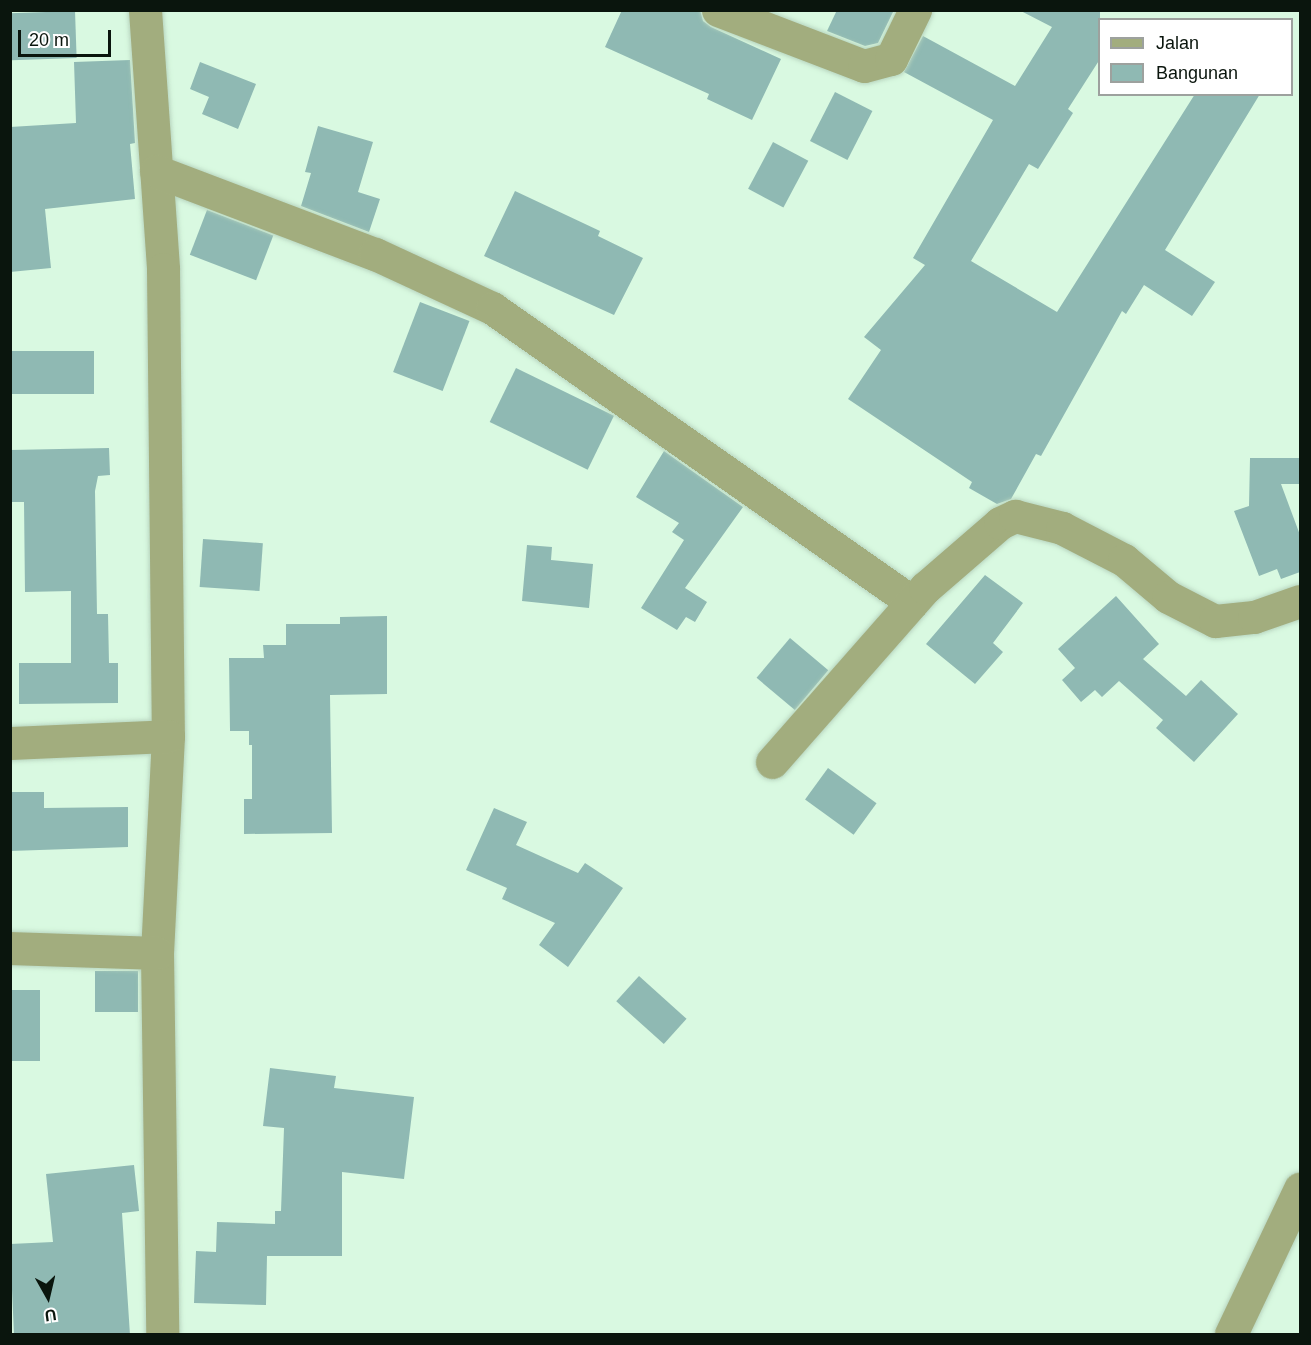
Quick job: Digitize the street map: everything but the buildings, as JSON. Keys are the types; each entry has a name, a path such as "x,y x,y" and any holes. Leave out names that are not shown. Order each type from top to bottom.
{"street":[{"path":"145,10 163,269 168,736 157,953 162,1335"},
{"path":"718,10 864,66 891,59 915,10"},
{"path":"156,171 375,254 492,308 912,602"},
{"path":"772,762 912,602 1000,523 1015,516 1062,528 1124,560 1168,597 1215,621 1254,617 1300,601"},
{"path":"10,743 168,736"},
{"path":"10,948 157,953"},
{"path":"1231,1335 1298,1200"}]}
